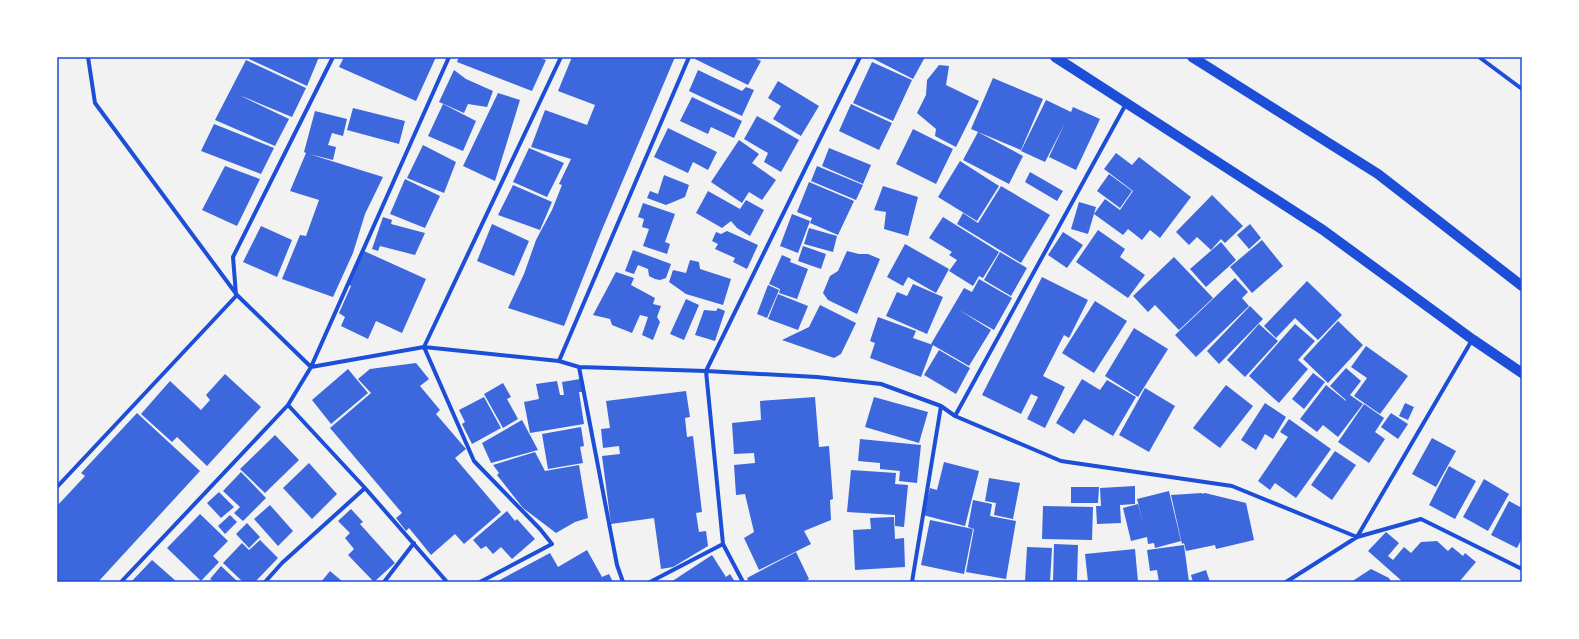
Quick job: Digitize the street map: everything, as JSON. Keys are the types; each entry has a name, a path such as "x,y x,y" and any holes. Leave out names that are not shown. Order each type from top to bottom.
{"main road":[{"path":"1054,57 1323,230 1472,339 1522,373"},
{"path":"1192,57 1378,174 1522,286"}],"street":[{"path":"88,57 95,103 236,296 311,367"},
{"path":"57,487 236,296 233,257 333,57"},
{"path":"121,582 288,405 311,367 449,57"},
{"path":"480,582 552,544 540,529 474,461 424,347 561,57"},
{"path":"559,361 689,57"},
{"path":"743,582 723,544 706,371 860,57"},
{"path":"1479,57 1522,89"},
{"path":"955,416 1127,104"},
{"path":"1357,537 1472,339"},
{"path":"311,367 424,347 559,361 579,367 706,371 817,377 881,384 941,406 955,416 1061,461 1232,486 1357,537"},
{"path":"579,367 617,565 623,582"},
{"path":"288,405 365,488 448,582"},
{"path":"912,582 941,406"},
{"path":"265,582 282,563 365,488"},
{"path":"1286,582 1357,537 1421,519 1522,569"},
{"path":"384,582 414,543"},
{"path":"650,582 723,544"}],"building":[{"path":"250,57 319,57 307,86 249,59"},
{"path":"344,57 436,57 416,101 339,67"},
{"path":"459,57 537,57 546,60 532,91 457,62"},
{"path":"572,57 675,57 601,232 564,326 508,308 524,274 536,240 552,210 562,185 559,184 571,159 531,147 545,110 587,125 595,105 558,91"},
{"path":"696,57 752,57 761,61 748,85 695,59"},
{"path":"870,57 925,57 913,79"},
{"path":"246,60 306,88 292,117 239,95 289,119 275,146 215,120"},
{"path":"872,62 912,80 893,121 853,103"},
{"path":"939,65 949,66 946,85 979,101 956,147 935,136 936,129 917,113 926,95 927,80"},
{"path":"454,70 466,79 493,91 487,107 468,104 464,113 439,102"},
{"path":"698,70 742,91 746,87 754,90 742,116 689,91"},
{"path":"993,78 1043,99 1021,150 971,129"},
{"path":"778,81 819,106 801,136 773,119 781,106 768,98"},
{"path":"498,93 520,100 495,181 463,166"},
{"path":"692,97 742,121 734,138 711,127 708,134 680,121"},
{"path":"1046,100 1071,112 1073,107 1100,119 1076,170 1049,157 1065,123 1045,162 1021,151"},
{"path":"443,104 476,121 463,151 428,136"},
{"path":"851,104 892,123 879,150 839,131"},
{"path":"353,108 405,121 399,144 347,130"},
{"path":"315,111 347,119 343,136 332,133 328,145 336,147 333,160 309,154 383,177 365,214 353,253 333,297 282,279 300,235 306,236 319,200 290,191 306,153 304,152"},
{"path":"757,116 799,140 781,172 764,162 768,153 744,139"},
{"path":"214,124 274,148 261,174 201,151"},
{"path":"668,128 717,152 708,170 693,162 688,173 654,157"},
{"path":"913,129 953,149 936,184 896,164"},
{"path":"978,132 1023,156 1009,184 963,160"},
{"path":"739,140 759,154 752,163 776,180 762,200 749,192 742,203 711,182"},
{"path":"423,145 456,162 444,193 407,178"},
{"path":"529,148 564,163 547,197 513,182"},
{"path":"829,148 871,165 863,184 822,166"},
{"path":"1116,153 1132,165 1139,157 1191,197 1160,238 1150,230 1142,240 1128,229 1123,235 1094,214 1105,199 1120,210 1133,191 1104,169"},
{"path":"960,161 999,186 977,221 938,197"},
{"path":"225,166 260,179 237,226 202,210"},
{"path":"817,166 863,185 856,200 811,181"},
{"path":"1030,172 1063,191 1057,201 1025,182"},
{"path":"1109,174 1132,191 1120,208 1097,191"},
{"path":"664,175 689,185 685,197 666,205 647,198 650,191 658,194"},
{"path":"405,179 440,196 425,228 390,214"},
{"path":"809,182 854,201 838,235 810,223 812,218 797,212"},
{"path":"513,185 552,202 540,230 498,215"},
{"path":"883,186 918,197 908,236 884,229 886,212 874,210"},
{"path":"1001,186 1050,215 1021,263 957,224 963,213 978,223"},
{"path":"708,191 740,209 746,200 764,210 750,236 737,228 731,221 722,228 696,213"},
{"path":"1212,195 1243,226 1225,243 1221,239 1211,250 1197,237 1189,245 1176,232"},
{"path":"1079,202 1096,207 1088,234 1071,229"},
{"path":"643,203 675,214 665,242 670,244 667,254 643,246 649,229 642,227 644,219 638,217"},
{"path":"792,214 810,221 798,253 780,246"},
{"path":"383,217 392,220 391,224 425,233 415,255 380,246 378,251 372,249"},
{"path":"943,217 999,252 983,278 979,276 973,286 949,271 957,260 949,255 952,252 929,238"},
{"path":"492,224 529,241 514,276 477,261"},
{"path":"1250,224 1261,238 1249,249 1237,235"},
{"path":"261,226 292,240 277,277 243,262"},
{"path":"809,228 837,236 833,252 804,244"},
{"path":"1098,230 1125,249 1120,257 1145,275 1128,298 1076,262"},
{"path":"727,231 758,245 747,269 733,262 735,258 715,249 718,244 712,241 716,232 721,234"},
{"path":"1063,232 1083,245 1067,268 1048,255"},
{"path":"1262,240 1283,266 1252,293 1230,267"},
{"path":"1221,242 1236,260 1206,287 1190,269"},
{"path":"905,244 949,269 936,293 908,277 903,286 887,277"},
{"path":"803,246 826,254 821,269 798,261"},
{"path":"633,250 671,264 666,278 660,280 655,279 649,276 648,269 638,265 634,274 625,271"},
{"path":"364,251 426,279 402,333 376,321 368,339 341,326 345,317 339,313"},
{"path":"847,251 859,254 868,254 880,259 857,314 828,300 823,293 830,276 838,271"},
{"path":"1000,252 1027,268 1011,296 984,280"},
{"path":"782,255 791,259 790,262 808,269 797,299 779,293 780,289 769,284"},
{"path":"1174,257 1213,298 1179,330 1155,305 1148,312 1133,296"},
{"path":"690,260 699,262 700,269 731,279 723,305 686,294 669,282 673,270 686,273"},
{"path":"616,272 634,278 631,285 655,298 653,304 661,306 657,317 660,322 653,340 642,335 648,317 640,315 632,333 612,325 610,319 593,315"},
{"path":"1042,277 1088,300 1069,338 1064,335 1043,376 1065,387 1045,428 1027,419 1038,397 1031,394 1021,414 982,395"},
{"path":"1235,278 1248,292 1242,298 1249,306 1196,357 1175,335"},
{"path":"979,279 1012,298 994,330 959,310 991,330 969,366 931,344 964,288 972,292"},
{"path":"1307,281 1342,315 1318,340 1295,318 1276,338 1264,326"},
{"path":"913,284 943,297 927,334 886,316 897,292 907,296"},
{"path":"768,285 779,290 767,318 757,314"},
{"path":"778,294 808,306 798,330 768,319"},
{"path":"686,299 699,305 684,340 670,334"},
{"path":"1095,301 1127,321 1094,373 1062,353"},
{"path":"820,305 856,323 841,354 834,358 782,340 809,327"},
{"path":"1250,306 1263,319 1219,364 1207,351"},
{"path":"718,308 725,311 715,341 695,335 704,310 716,311"},
{"path":"878,317 916,331 913,338 933,345 921,377 870,358 875,343 870,341"},
{"path":"1338,321 1363,345 1328,383 1303,359"},
{"path":"1259,324 1278,341 1245,377 1227,360"},
{"path":"1295,324 1315,341 1298,360 1308,369 1279,403 1249,376"},
{"path":"1134,328 1168,349 1138,397 1105,376"},
{"path":"1366,346 1408,376 1380,414 1354,396 1367,378 1351,367"},
{"path":"939,350 970,368 956,394 924,375"},
{"path":"416,363 429,379 420,386 440,410 436,414 466,449 455,458 501,512 464,544 455,534 431,555 409,528 406,531 396,518 402,513 330,428 371,393 358,379 370,369"},
{"path":"1346,368 1361,381 1350,395 1363,404 1338,437 1323,425 1317,432 1300,419 1326,385 1346,401 1330,386"},
{"path":"348,369 368,393 331,424 312,400"},
{"path":"1313,373 1325,382 1304,409 1292,399"},
{"path":"225,374 261,407 207,466 177,437 172,442 141,414 170,381 201,410 210,400 206,395"},
{"path":"580,379 582,392 579,392 584,424 530,433 524,402 539,399 536,384 557,381 560,395 564,395 562,382"},
{"path":"1082,379 1100,390 1107,380 1136,397 1113,436 1084,419 1074,434 1056,423"},
{"path":"503,383 511,397 507,399 518,419 503,428 484,394"},
{"path":"1226,385 1253,406 1220,448 1193,428"},
{"path":"1145,388 1175,406 1149,452 1119,435"},
{"path":"686,391 690,417 685,418 687,437 693,436 702,512 696,513 699,532 706,531 708,546 673,567 661,569 654,518 611,524 602,456 620,454 619,446 603,448 601,429 610,428 606,401"},
{"path":"484,397 501,428 472,444 462,424 465,422 459,410"},
{"path":"815,397 819,447 829,446 833,499 830,500 831,520 804,531 811,544 759,570 744,538 754,532 745,494 736,495 734,465 755,463 754,453 734,454 732,423 761,420 760,401"},
{"path":"874,397 928,412 919,443 865,427"},
{"path":"1265,403 1286,417 1273,439 1265,434 1256,450 1241,440"},
{"path":"1405,403 1414,407 1408,420 1399,416"},
{"path":"1364,404 1384,418 1375,432 1385,439 1369,463 1338,442"},
{"path":"137,413 200,471 98,582 57,582 57,506 85,476 81,473"},
{"path":"1391,413 1408,424 1398,439 1381,427"},
{"path":"1289,419 1331,449 1296,498 1275,483 1270,490 1258,481 1288,437 1280,432"},
{"path":"522,420 538,450 491,463 482,443"},
{"path":"581,427 584,446 580,447 583,463 548,469 542,434"},
{"path":"275,435 299,460 265,493 240,469"},
{"path":"1432,438 1456,451 1436,487 1412,474"},
{"path":"860,439 921,445 917,483 899,481 900,471 880,469 880,463 858,461"},
{"path":"1335,451 1356,465 1332,500 1311,485"},
{"path":"535,452 545,471 579,465 588,518 575,522 556,533 523,508 497,475 499,473 493,465"},
{"path":"944,462 979,471 965,526 923,515 930,488 937,490"},
{"path":"309,463 337,494 312,519 283,488"},
{"path":"1449,466 1476,481 1455,519 1429,505"},
{"path":"851,470 896,473 895,484 908,485 904,527 895,526 895,515 847,512"},
{"path":"241,472 266,498 243,521 234,513 240,507 223,491"},
{"path":"989,478 1020,483 1013,519 994,515 996,503 985,501"},
{"path":"1484,479 1509,494 1488,531 1463,517"},
{"path":"1135,486 1135,504 1120,505 1121,523 1097,524 1096,506 1101,506 1100,488"},
{"path":"1071,487 1099,487 1098,503 1071,503"},
{"path":"1169,491 1181,541 1155,548 1154,543 1148,544 1147,537 1131,541 1123,508 1138,504 1144,526 1137,499"},
{"path":"219,492 234,507 221,518 207,503"},
{"path":"1202,493 1246,503 1254,540 1216,549 1215,545 1186,551 1184,543 1182,544 1171,495"},
{"path":"973,500 992,504 990,516 1016,521 1006,579 966,572 974,529 968,527"},
{"path":"1509,501 1522,508 1522,538 1517,548 1491,535"},
{"path":"270,505 293,531 278,546 254,519"},
{"path":"1043,506 1093,507 1092,540 1042,539"},
{"path":"351,509 363,522 360,524 395,563 374,582 348,555 354,549 345,538 350,533 338,521"},
{"path":"507,511 515,521 517,519 535,539 512,559 501,547 493,554 486,546 481,549 473,540"},
{"path":"200,514 228,541 213,556 219,562 201,581 167,548"},
{"path":"230,515 237,522 225,534 218,526"},
{"path":"894,517 895,539 904,538 905,567 855,570 853,530 871,529 870,518"},
{"path":"930,520 973,529 964,574 921,565"},
{"path":"247,523 260,537 249,548 236,534"},
{"path":"1386,532 1399,543 1388,556 1393,560 1404,547 1411,553 1421,542 1437,541 1448,551 1452,547 1463,556 1465,553 1476,562 1459,582 1403,582 1368,551"},
{"path":"260,540 278,558 255,582 243,582 223,563 242,543 249,550"},
{"path":"1054,544 1078,545 1077,582 1053,582"},
{"path":"1184,545 1189,582 1159,582 1157,570 1150,571 1147,550"},
{"path":"1027,547 1052,548 1050,582 1025,582"},
{"path":"1135,549 1138,582 1088,582 1085,554"},
{"path":"587,550 602,577 609,574 613,582 496,582 550,553 558,567"},
{"path":"796,552 809,579 804,582 749,582 747,578"},
{"path":"712,555 726,577 730,574 735,582 671,582"},
{"path":"152,560 177,582 131,582"},
{"path":"221,566 238,582 214,582 210,579"},
{"path":"1371,569 1389,578 1391,582 1351,582"},
{"path":"1206,570 1210,582 1193,582 1191,575"},
{"path":"330,571 343,582 321,582"}]}
